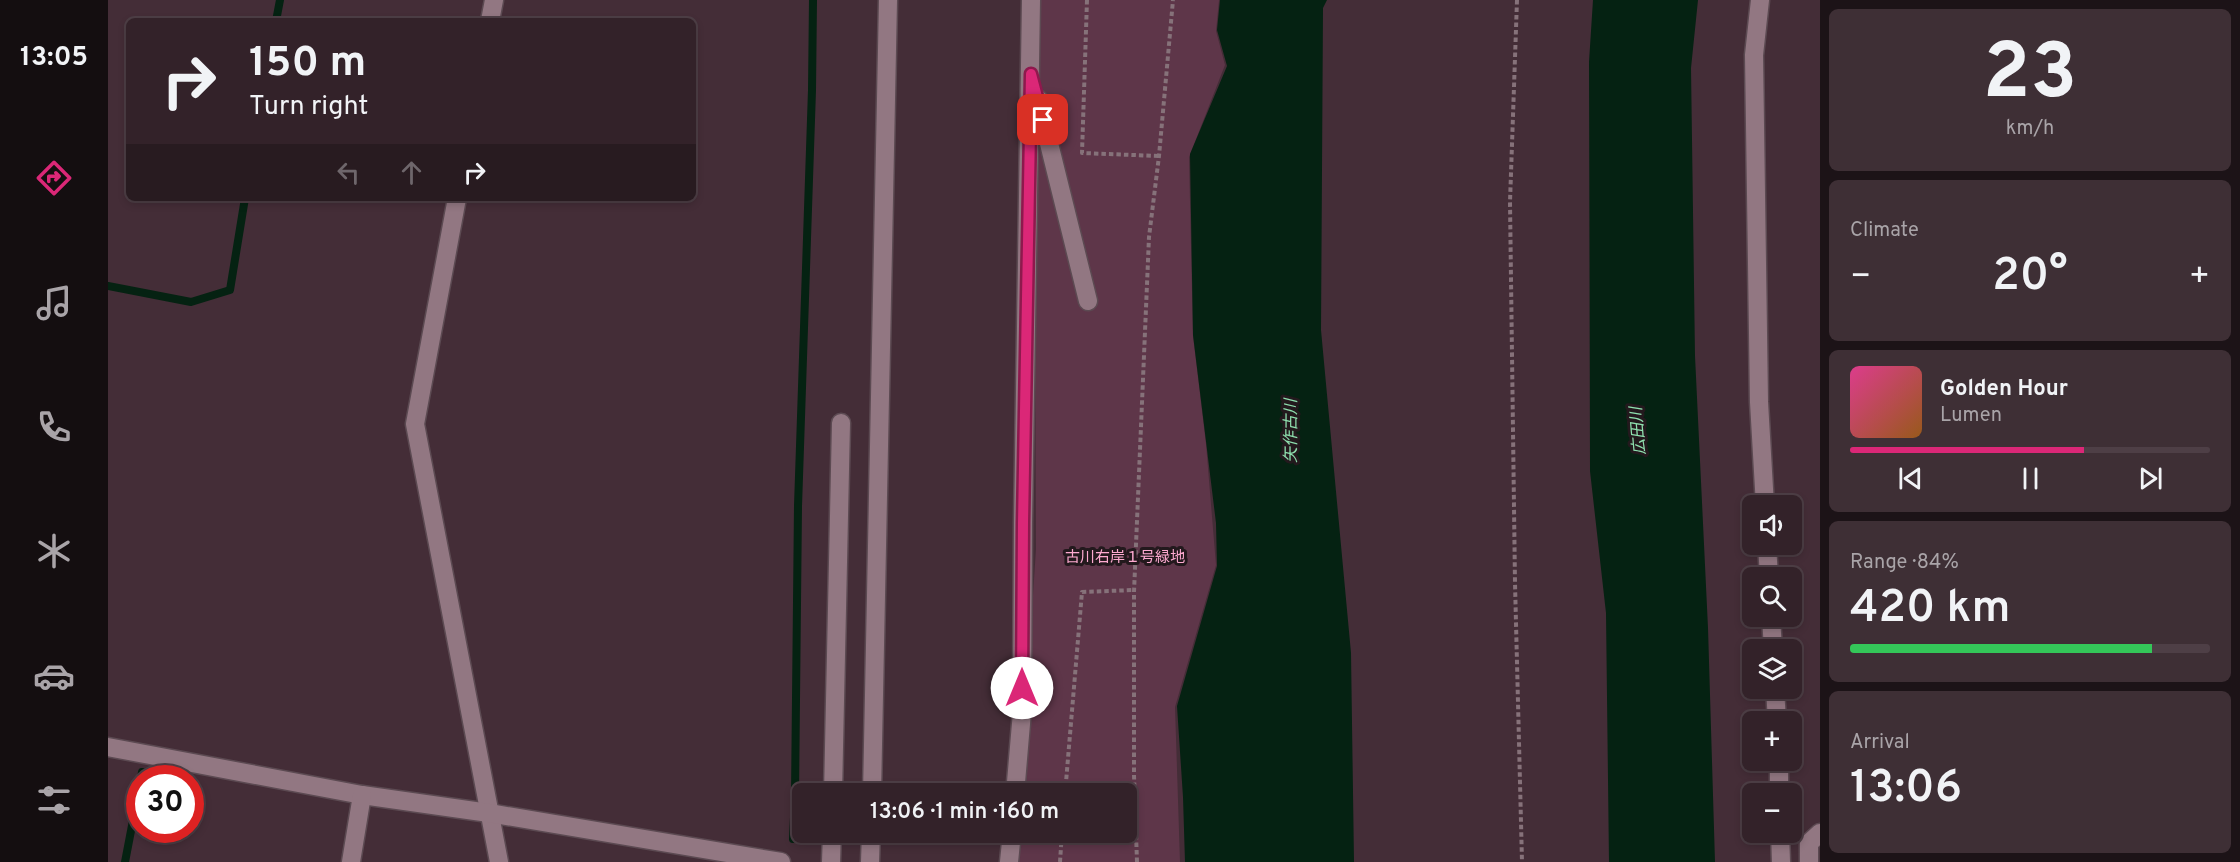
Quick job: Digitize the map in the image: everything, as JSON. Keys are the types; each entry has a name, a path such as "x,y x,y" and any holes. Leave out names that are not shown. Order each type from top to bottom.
{"street":[{"path":"491,18 494,0"},
{"path":"872,783 888,0"},
{"path":"1016,783 1022,712 1031,0"},
{"path":"1760,0 1754,55 1759,402 1764,495"},
{"path":"1031,74 1088,301"},
{"path":"456,201 415,424 499,862"},
{"path":"833,783 841,423"},
{"path":"108,747 362,795 489,813 781,862"},
{"path":"351,862 362,795"},
{"path":"1809,862 1809,843 1820,833"},
{"path":"831,862 832,843"},
{"path":"870,862 871,843"},
{"path":"1009,862 1010,843"},
{"path":"1780,843 1781,862"}],"path":[{"path":"1087,0 1082,153 1160,156"},
{"path":"1137,862 1134,775 1134,590 1149,237 1160,156 1173,0"},
{"path":"1517,0 1510,202 1515,583 1522,862"},
{"path":"1066,783 1082,592 1134,590"},
{"path":"1060,862 1061,843"}],"green space":[{"name":"古川右岸１号緑地","path":"1036,0 1219,0 1216,31 1225,65 1189,157 1193,336 1206,444 1216,565 1175,707 1180,862 1015,862 1016,843 1137,843 1137,783 1021,783 1036,549 1034,83"}],"water":[{"name":"矢作古川","path":"1220,0 1327,0 1323,8 1321,330 1351,653 1354,862 1185,862 1177,706 1217,566 1216,523 1193,335 1190,154 1227,66 1217,30"},
{"name":"広田川","path":"1593,0 1698,0 1691,68 1695,356 1708,628 1715,862 1609,862 1606,613 1590,471 1589,62"}],"waterway":[{"path":"277,18 280,0"},
{"path":"795,783 798,506 813,0"},
{"path":"108,286 191,302 230,290 245,201"},
{"path":"125,862 129,843"}],"route":[{"path":"1022,688 1031,74 1043,120"}]}
